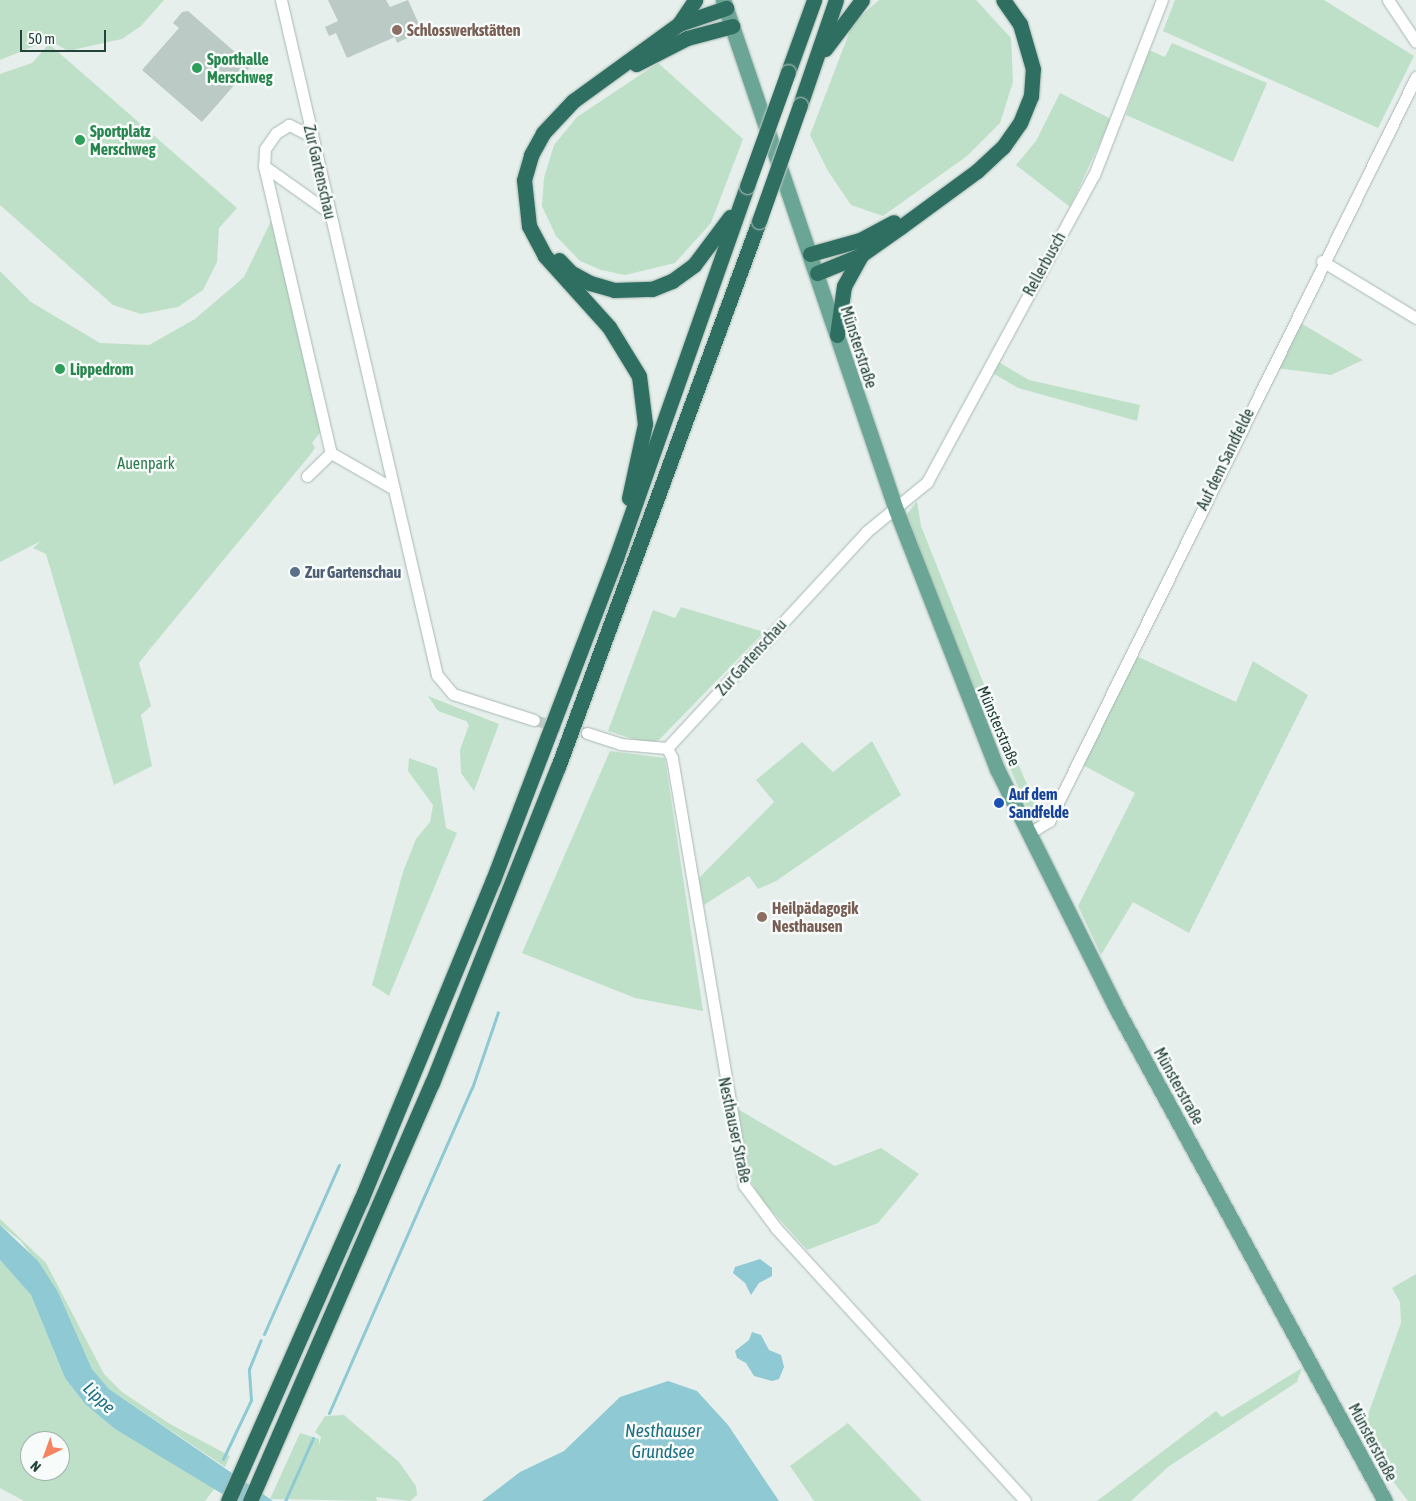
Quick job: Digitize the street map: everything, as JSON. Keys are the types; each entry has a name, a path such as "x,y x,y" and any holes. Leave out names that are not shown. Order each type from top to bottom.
{"highway":[{"path":"678,24 695,0"},
{"path":"228,1501 274,1400 486,897 616,558 814,0"},
{"path":"250,1501 432,1083 558,767 759,221 815,65 836,0"},
{"path":"815,65 844,20 862,0"},
{"path":"810,254 860,240 899,220 998,143 1013,119 1025,69 1013,25 993,0"},
{"path":"817,274 861,256 977,171 1003,147 1020,123 1031,96 1033,69 1020,24 1003,0"},
{"path":"616,558 645,424 639,376 609,327 545,256 529,226 524,180 531,155 543,133 573,101 678,24 725,4"},
{"path":"732,26 672,44 621,73 576,106 547,136 529,181 536,227 551,252 570,272 614,290 652,289 672,281 707,252 745,192"},
{"path":"838,335 844,286 861,256"}],"main road":[{"name":"Münsterstraße","path":"725,4 896,510 970,703 1028,834 1116,1006 1385,1501"}],"street":[{"name":"Zur Gartenschau","path":"280,0 437,675 443,686 453,694 534,720"},
{"name":"Rellerbusch","path":"896,510 926,482 1094,175 1162,0"},
{"path":"1388,0 1416,42"},
{"name":"Auf dem Sandfelde","path":"1028,834 1049,821 1322,261 1416,77"},
{"path":"311,136 289,125 276,133 265,149 264,166 331,453 392,488"},
{"path":"264,166 329,212"},
{"path":"1322,261 1416,318"},
{"path":"307,476 331,453"},
{"name":"Zur Gartenschau","path":"668,748 866,532 896,510"},
{"path":"588,733 620,744 668,748"},
{"name":"Nesthauser Straße","path":"668,748 672,758 744,1185 776,1228 1025,1501"}],"green space":[{"path":"0,0 164,0 141,26 122,39 68,51 49,40 0,60"},
{"path":"879,0 976,0 1011,38 1013,82 1000,123 967,156 883,216 851,205 828,171 810,135 853,23"},
{"path":"1175,0 1324,0 1414,56 1378,128 1163,31"},
{"path":"1172,43 1267,83 1233,162 1126,115 1149,50 1165,57"},
{"name":"Sportplatz Merschweg","path":"49,44 237,208 219,228 217,262 203,290 178,307 141,314 113,305 0,205 0,74 32,63"},
{"path":"658,63 743,139 711,223 675,263 625,275 601,270 580,261 556,236 542,206 544,178 554,145 577,117"},
{"path":"1060,93 1111,119 1070,207 1016,165 1036,141"},
{"name":"Auenpark","path":"271,221 322,430 312,443 315,448 310,455 139,663 151,706 141,715 152,766 114,785 46,554 33,548 41,541 0,562 0,271 31,302 100,343 149,345 195,319 244,277"},
{"path":"1299,322 1363,360 1331,375 1276,368"},
{"path":"997,361 1029,380 1140,405 1137,421 1018,388 991,372"},
{"path":"917,501 921,526 983,682 1035,803 1050,809 1043,819 1036,821 1031,816 960,655 907,514"},
{"path":"681,607 764,632 659,740 648,744 608,731 653,610 675,618"},
{"path":"1132,654 1236,702 1253,661 1308,695 1189,933 1133,902 1101,955 1078,906 1135,793 1081,764"},
{"path":"428,696 499,724 474,791 461,773 460,750 469,725 466,721 438,711"},
{"path":"872,741 901,795 776,881 758,889 749,876 704,905 699,878 774,802 756,780 802,742 833,772"},
{"path":"610,751 665,758 703,1011 635,998 522,953"},
{"path":"409,758 437,768 446,828 457,833 389,996 372,985 403,872 416,839 430,822 433,805 408,771"},
{"path":"736,1108 835,1166 881,1148 919,1174 878,1223 807,1250 761,1199 750,1179"},
{"path":"0,1219 46,1263 104,1374 122,1392 170,1424 230,1456 225,1467 109,1389 92,1369 58,1292 21,1241 0,1225"},
{"path":"0,1260 31,1295 65,1378 85,1404 115,1429 215,1488 205,1501 24,1501 0,1488"},
{"path":"1416,1274 1416,1501 1408,1501 1383,1468 1366,1420 1401,1323 1400,1302 1392,1288"},
{"path":"1302,1368 1297,1382 1168,1467 1131,1501 1097,1501 1216,1411 1222,1417"},
{"path":"344,1415 399,1462 416,1486 417,1495 410,1501 376,1497 377,1501 270,1499 300,1433 319,1439 319,1445 321,1437 315,1432 325,1416"},
{"path":"848,1423 922,1501 814,1501 790,1466"}],"water":[{"name":"Lippe","path":"0,1225 38,1261 58,1292 92,1369 109,1389 273,1501 234,1501 115,1429 85,1404 65,1378 31,1295 0,1260"},
{"path":"760,1259 772,1268 772,1276 759,1283 751,1295 745,1283 733,1273 735,1267"},
{"path":"752,1332 761,1335 769,1350 781,1355 784,1367 779,1379 772,1381 754,1376 746,1363 737,1358 735,1351 749,1340"},
{"name":"Nesthauser Grundsee","path":"668,1381 697,1391 728,1425 779,1501 482,1501 520,1472 564,1451 620,1397"}],"building":[{"name":"Schlosswerkstätten","path":"328,0 386,0 390,7 408,0 422,31 397,43 395,37 347,58 336,33 329,36 325,27 338,21"},
{"name":"Sporthalle Merschweg","path":"188,11 251,66 202,122 142,70 179,28 173,23 182,12"}],"waterway":[{"path":"329,1413 472,1088 498,1012"},
{"path":"264,1334 339,1165"},
{"path":"223,1459 251,1400 249,1369 261,1340"},
{"path":"285,1501 313,1438"}],"tunnel":[{"path":"534,720 587,733"}],"place":[{"name":"Schlosswerkstätten","path":"397,30"},
{"name":"Sporthalle Merschweg","path":"197,68"},
{"name":"Sportplatz Merschweg","path":"80,140"},
{"name":"Lippedrom","path":"60,369"},
{"name":"Zur Gartenschau","path":"295,572"},
{"name":"Auf dem Sandfelde","path":"999,803"},
{"name":"Heilpädagogik Nesthausen","path":"762,917"}]}
